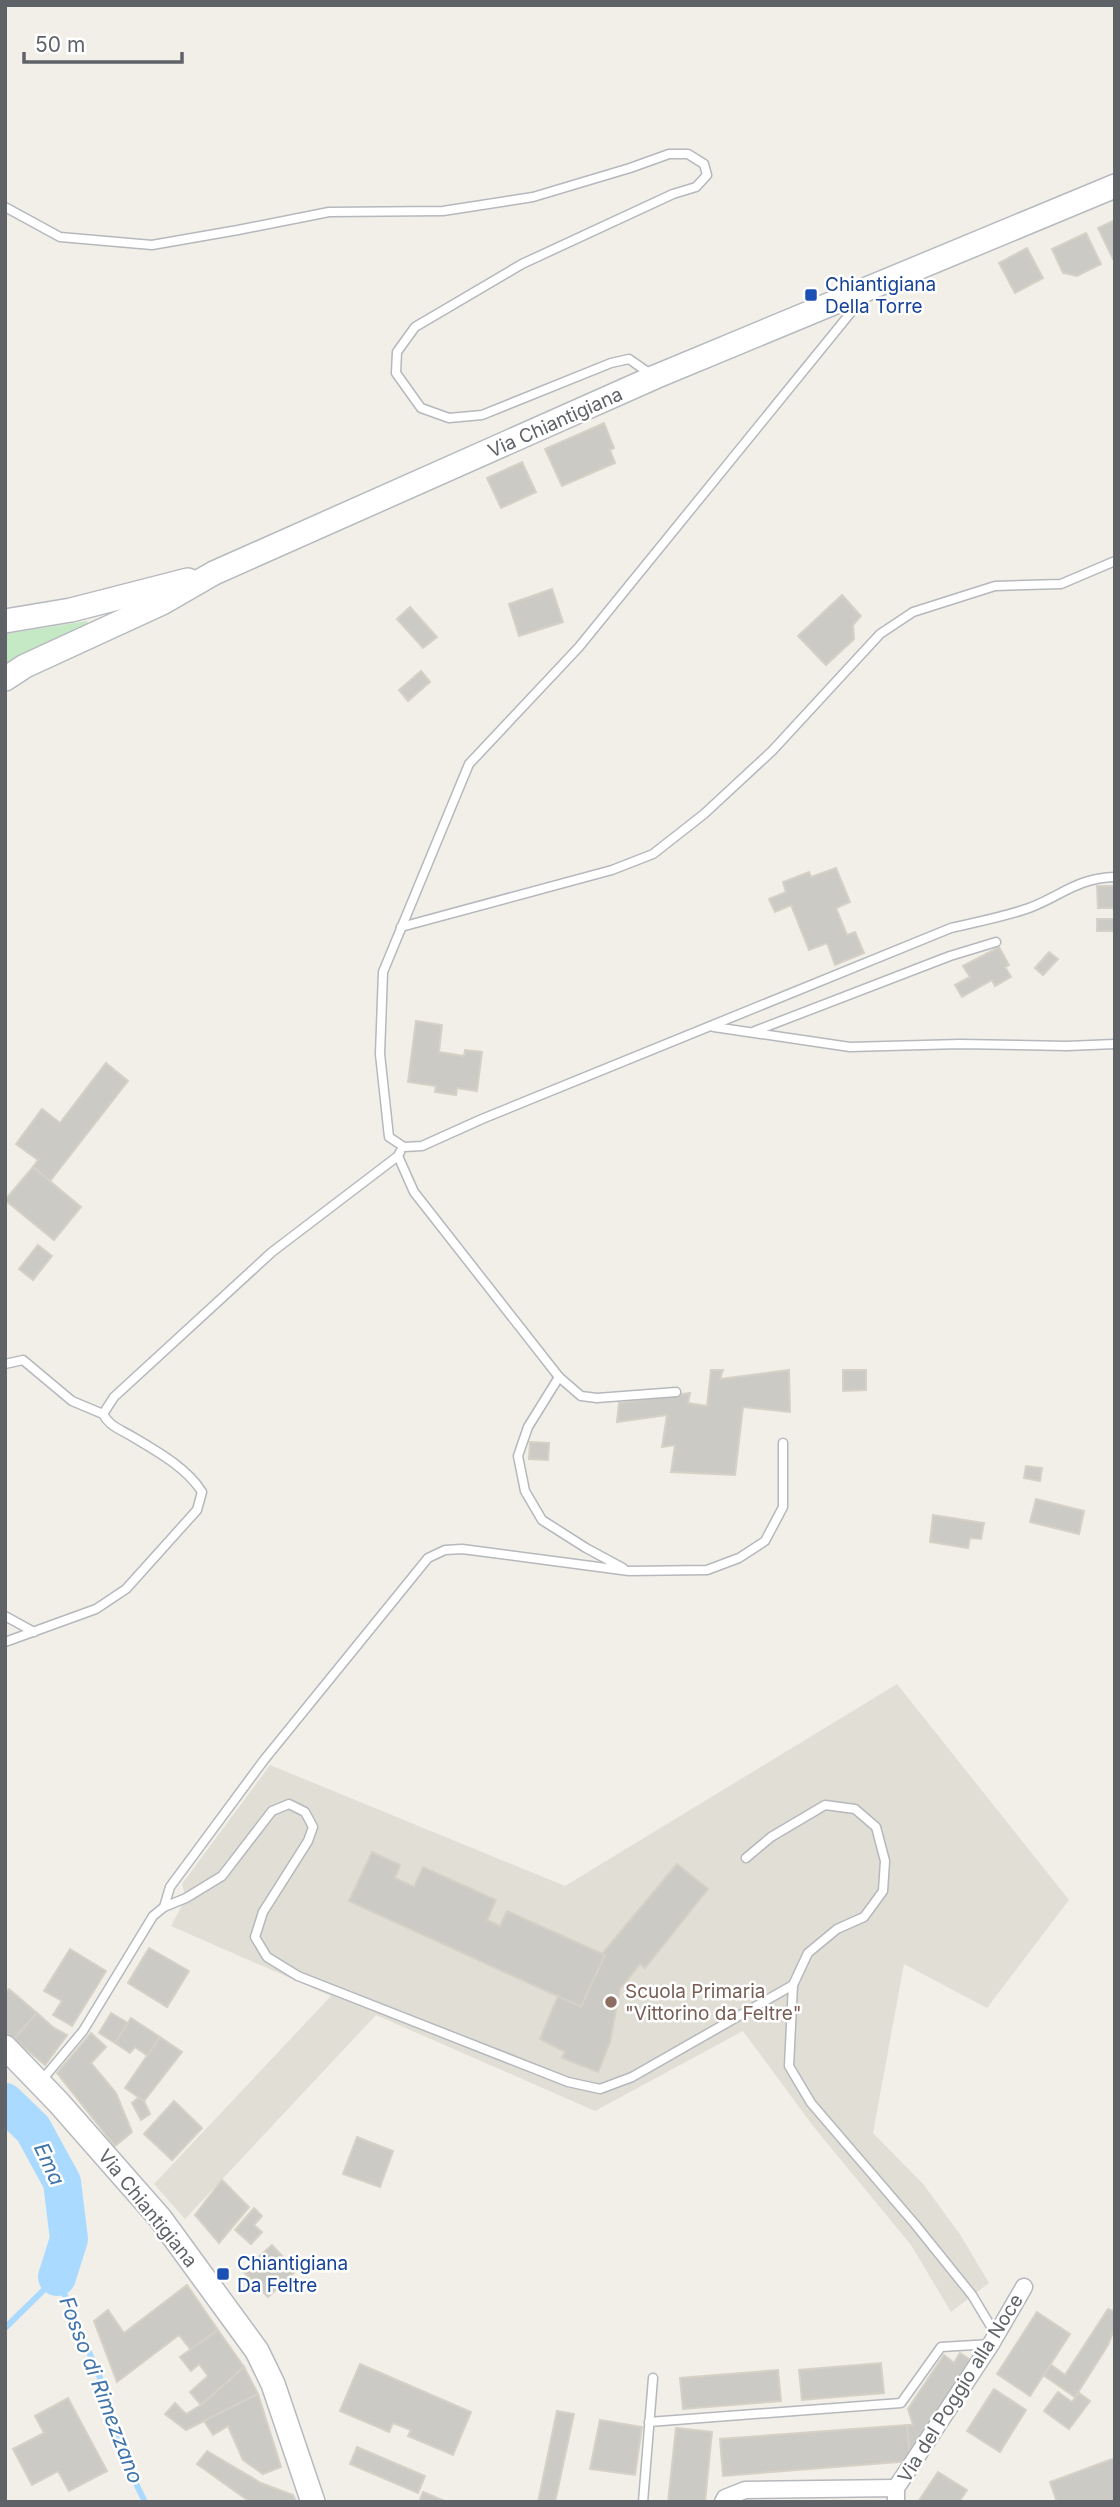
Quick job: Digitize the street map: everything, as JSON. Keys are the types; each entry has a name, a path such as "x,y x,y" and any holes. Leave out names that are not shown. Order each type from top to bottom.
{"street":[{"name":"Via Chiantigiana","path":"5,679 25,666 162,603 214,573 655,377 1115,186"},
{"path":"5,621 71,610 214,573"},
{"name":"Via Chiantigiana","path":"5,2047 40,2082 160,2218 257,2351 273,2384 313,2502"},
{"name":"Via del Poggio alla Noce","path":"897,2498 1024,2287"},
{"path":"723,2502 725,2498 745,2490 897,2498"}],"lane":[{"path":"5,207 60,236 152,245 329,212 443,211 533,197 668,154 688,154 704,164 706,175 696,187 673,194 522,264 415,327 397,352 396,373 421,408 449,418 482,415 611,363 629,359 655,377"},
{"path":"870,289 579,647 469,764 383,972 380,1054 389,1137 404,1147 422,1146 951,928 1030,908 1062,891 1097,878 1115,877"},
{"path":"401,927 612,870 653,854 704,814 772,751 880,634 914,612 995,586 1061,584 1115,561"},
{"path":"752,1032 996,942"},
{"path":"711,1026 850,1047 1115,1044"},
{"path":"103,1413 114,1396 272,1252 398,1156 404,1147"},
{"path":"398,1156 414,1192 559,1377 581,1396 597,1398 676,1392"},
{"path":"5,1364 23,1360 72,1401 103,1413 109,1424 192,1476 202,1492 197,1510 127,1589 96,1609 5,1642"},
{"path":"559,1377 528,1427 518,1456 525,1491 542,1520 629,1571"},
{"path":"164,1907 170,1887 264,1760 428,1558 445,1550 462,1549 629,1571 707,1570 738,1558 765,1541 783,1507 783,1443"},
{"path":"5,1616 34,1633"},
{"path":"40,2082 83,2031 153,1916 164,1907 186,1898 222,1876 272,1811 289,1804 305,1812 313,1827 308,1840 263,1912 255,1937 267,1956 298,1976 569,2082 600,2089 632,2077 793,1985"},
{"path":"649,2421 901,2403 941,2347 994,2339 972,2295 914,2222 811,2103 789,2066 793,1985 808,1953 837,1929 864,1917 883,1891 885,1861 876,1827 855,1809 825,1805 771,1837 746,1858"},
{"path":"643,2502 653,2378"}],"shaded area":[{"name":"Scuola Primaria \"Vittorino da Feltre\"","path":"897,1684 1069,1900 987,2008 904,1964 873,2133 924,2185 961,2236 989,2283 951,2312 911,2245 813,2126 743,2031 595,2111 376,2015 185,2219 154,2184 331,1996 171,1926 186,1898 182,1884 270,1765 565,1886"}],"green space":[{"path":"87,621 89,628 5,668 5,634"}],"building":[{"path":"1115,220 1115,258 1113,259 1098,228"},
{"path":"1086,233 1101,264 1077,276 1063,273 1052,249"},
{"path":"1027,248 1043,278 1015,293 999,263"},
{"path":"604,423 614,448 610,450 615,463 562,486 545,449"},
{"path":"522,462 536,492 501,508 487,478"},
{"path":"552,589 563,622 519,636 509,604"},
{"path":"842,595 861,616 853,625 854,639 826,665 798,636"},
{"path":"410,607 437,637 423,648 397,619"},
{"path":"421,671 430,682 408,701 399,690"},
{"path":"836,868 850,902 836,908 847,935 855,932 864,953 835,965 827,943 809,950 791,905 775,912 769,899 786,892 783,882 809,872 811,877"},
{"path":"1097,886 1115,886 1115,908 1098,908"},
{"path":"1097,919 1115,919 1115,931 1097,931"},
{"path":"999,947 1009,965 1005,967 1011,977 995,986 992,980 962,997 955,985 970,977 963,966"},
{"path":"1049,952 1058,959 1043,975 1035,968"},
{"path":"416,1021 442,1025 439,1052 464,1056 465,1050 482,1052 477,1091 457,1088 456,1095 435,1092 436,1086 408,1082"},
{"path":"106,1063 128,1081 50,1181 33,1167 38,1160 16,1144 42,1109 60,1123"},
{"path":"33,1167 81,1207 54,1240 5,1200"},
{"path":"38,1245 52,1256 33,1280 19,1269"},
{"path":"711,1370 723,1370 720,1379 789,1370 790,1412 743,1407 735,1475 671,1472 675,1445 662,1447 667,1415 617,1422 619,1403 690,1393 688,1403 707,1406"},
{"path":"843,1370 866,1370 866,1390 843,1391"},
{"path":"530,1442 549,1443 548,1460 529,1459"},
{"path":"1026,1466 1042,1468 1040,1481 1024,1478"},
{"path":"1036,1499 1084,1511 1079,1534 1030,1522"},
{"path":"933,1515 984,1523 981,1539 970,1538 968,1548 930,1542"},
{"path":"372,1852 400,1865 395,1878 414,1887 423,1867 496,1900 487,1920 500,1926 507,1911 605,1955 581,2007 349,1901"},
{"path":"677,1864 708,1889 645,1968 640,1964 620,1989 610,2042 598,2072 562,2058 565,2052 540,2039 558,1996 581,2007 605,1955 602,1954"},
{"path":"149,1948 189,1971 167,2007 128,1983"},
{"path":"70,1949 106,1971 72,2026 53,2015 62,2001 44,1991"},
{"path":"9,1989 37,2013 14,2039 5,2032 5,1993"},
{"path":"37,2013 67,2035 45,2065 14,2039"},
{"path":"111,2013 128,2023 115,2043 99,2033"},
{"path":"131,2018 160,2037 148,2056 135,2047 130,2053 115,2043"},
{"path":"91,2033 106,2047 91,2063 116,2093 132,2132 115,2146 57,2073"},
{"path":"160,2037 182,2052 144,2101 125,2088"},
{"path":"138,2098 144,2101 150,2114 141,2120 132,2103"},
{"path":"174,2101 202,2128 172,2160 144,2134"},
{"path":"357,2137 393,2151 380,2187 343,2174"},
{"path":"222,2180 249,2207 219,2243 195,2215"},
{"path":"254,2208 262,2216 254,2225 262,2232 251,2244 235,2230"},
{"path":"272,2245 296,2271 268,2297 243,2271"},
{"path":"187,2285 218,2330 191,2350 179,2335 117,2382 94,2321 108,2310 124,2333"},
{"path":"1108,2309 1115,2312 1115,2327 1108,2345 1075,2397 1043,2375 1050,2364 1065,2375"},
{"path":"1037,2312 1070,2334 1030,2396 997,2374"},
{"path":"218,2330 244,2367 201,2405 190,2392 208,2376 199,2364 191,2371 180,2357"},
{"path":"960,2353 974,2362 910,2461 907,2425 913,2425 908,2409 944,2355 954,2363"},
{"path":"881,2363 884,2393 802,2400 799,2370"},
{"path":"360,2364 471,2412 453,2455 408,2436 411,2430 393,2423 389,2432 340,2411"},
{"path":"244,2367 258,2394 186,2430 165,2414 175,2403 186,2414 201,2405"},
{"path":"778,2370 781,2401 683,2409 680,2378"},
{"path":"994,2389 1026,2410 1000,2452 967,2431"},
{"path":"1058,2392 1072,2402 1079,2393 1090,2401 1069,2429 1044,2411"},
{"path":"258,2394 281,2467 263,2474 243,2460 228,2426 213,2435 204,2421"},
{"path":"68,2398 107,2471 69,2491 58,2471 32,2485 13,2449 44,2433 35,2416"},
{"path":"557,2411 574,2414 555,2502 538,2502"},
{"path":"600,2420 642,2427 635,2475 590,2469"},
{"path":"907,2425 910,2461 723,2476 720,2439"},
{"path":"676,2428 712,2432 705,2502 668,2502"},
{"path":"357,2447 425,2476 418,2493 350,2464"},
{"path":"207,2451 261,2483 293,2495 296,2501 250,2502 197,2464"},
{"path":"1115,2458 1115,2502 1057,2502 1050,2482"},
{"path":"938,2472 967,2490 959,2502 918,2502"},
{"path":"423,2492 447,2502 419,2502"}],"waterway":[{"name":"Ema","path":"5,2102 33,2129 62,2182 69,2239 57,2277"},
{"name":"Fosso di Rimezzano","path":"5,2328 57,2277 101,2380 125,2461 145,2502"}],"place":[{"name":"Chiantigiana Della Torre","path":"811,295"},
{"name":"Scuola Primaria \"Vittorino da Feltre\"","path":"611,2002"},
{"name":"Chiantigiana Da Feltre","path":"223,2274"}]}
